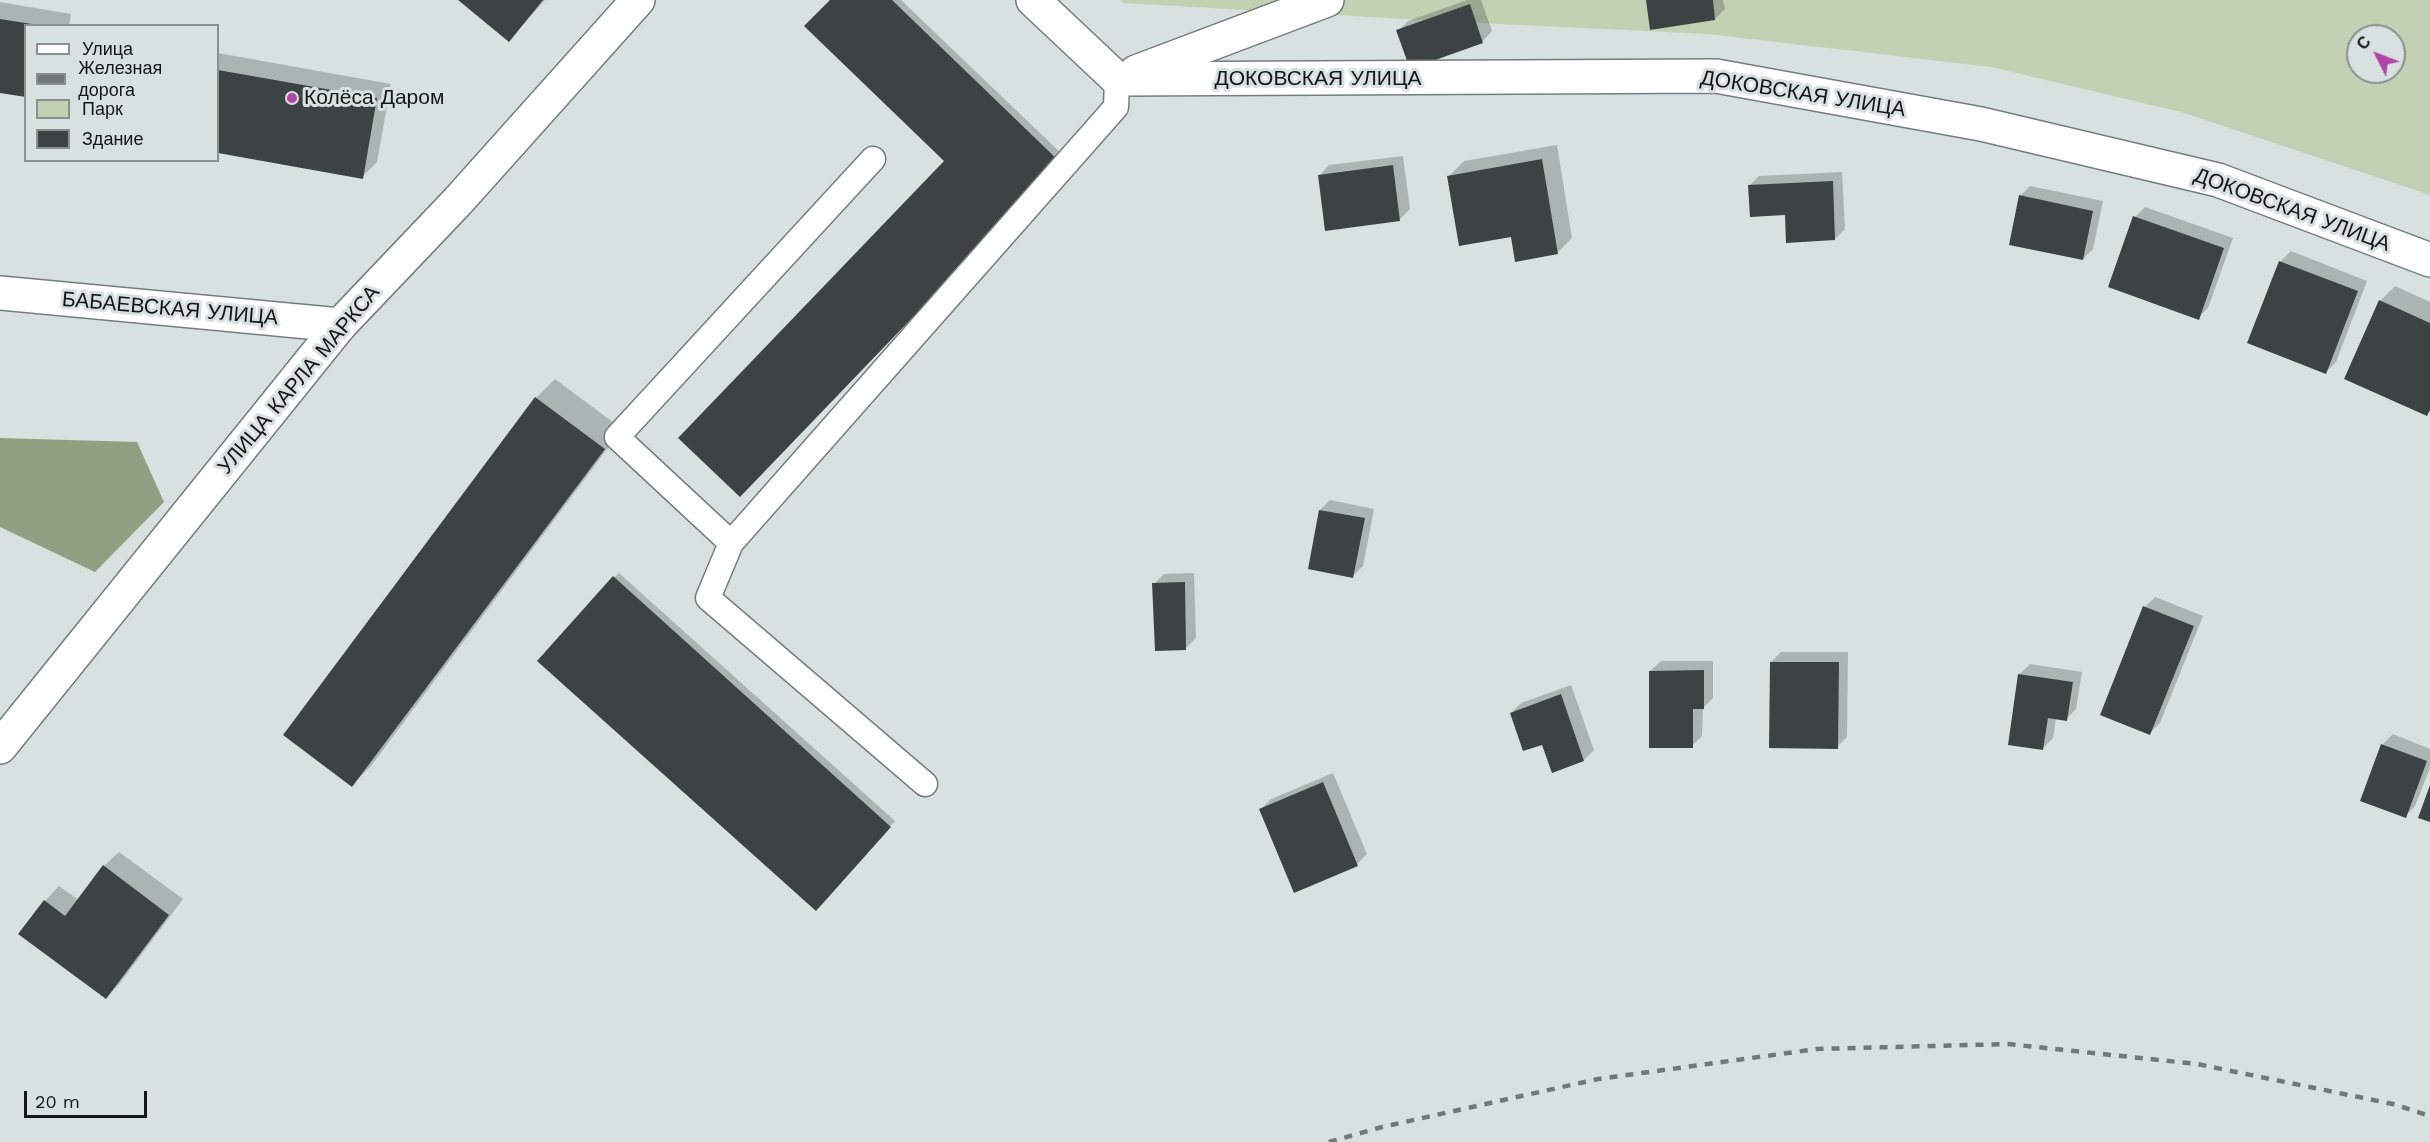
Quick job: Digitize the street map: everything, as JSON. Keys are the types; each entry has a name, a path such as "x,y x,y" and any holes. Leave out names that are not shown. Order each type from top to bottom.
{"street":[{"name":"УЛИЦА КАРЛА МАРКСА","path":"0,747 340,325 458,201 638,0"},
{"path":"1033,0 1117,79 1327,0"},
{"name":"ДОКОВСКАЯ УЛИЦА","path":"1117,79 1716,76 1981,124 2218,180 2430,260"},
{"name":"БАБАЕВСКАЯ УЛИЦА","path":"0,293 340,325"}],"lane":[{"path":"925,784 708,598 730,543 1116,107 1117,79"},
{"path":"730,543 617,437 873,159"}],"green space":[{"path":"1120,0 2430,0 2430,195 2181,112 1991,67 1708,34 1123,3"},
{"path":"0,438 137,442 164,502 95,572 0,527"}],"building":[{"path":"458,0 543,0 509,42"},
{"path":"830,0 892,0 1061,163 740,497 678,438 944,161 804,26"},
{"path":"1646,0 1713,0 1715,20 1650,30"},
{"path":"1470,4 1483,43 1410,69 1396,30"},
{"path":"0,19 32,24 24,24 24,97 0,93"},
{"path":"219,70 377,98 363,179 219,153"},
{"path":"1542,159 1558,254 1515,262 1511,237 1459,246 1447,176"},
{"path":"1393,165 1400,221 1325,231 1318,175"},
{"path":"1833,181 1835,240 1786,243 1785,215 1750,217 1748,185"},
{"path":"2019,195 2093,211 2083,260 2009,245"},
{"path":"2133,216 2224,248 2199,320 2108,287"},
{"path":"2279,261 2358,291 2326,374 2247,343"},
{"path":"2379,300 2430,323 2430,410 2427,416 2344,379"},
{"path":"535,397 605,449 352,787 283,735"},
{"path":"1319,510 1365,518 1353,578 1308,569"},
{"path":"613,576 891,827 816,911 537,661"},
{"path":"1185,582 1186,650 1155,651 1152,583"},
{"path":"2143,606 2194,626 2150,735 2100,715"},
{"path":"1770,662 1839,662 1838,749 1769,748"},
{"path":"1704,670 1704,709 1693,709 1693,748 1649,748 1649,671"},
{"path":"2018,674 2073,682 2067,721 2048,718 2043,750 2008,745"},
{"path":"1561,694 1584,761 1552,773 1542,745 1523,751 1510,713"},
{"path":"2381,744 2427,761 2406,818 2360,801"},
{"path":"1323,782 1358,866 1294,893 1259,809"},
{"path":"2430,785 2430,822 2418,818"},
{"path":"103,865 169,915 106,999 18,934 44,900 65,916"}],"railway":[{"path":"1329,1142 1382,1127 1598,1079 1817,1049 2008,1044 2197,1064 2393,1104 2430,1116"}],"place":[{"name":"Колёса Даром","path":"292,98"}]}
